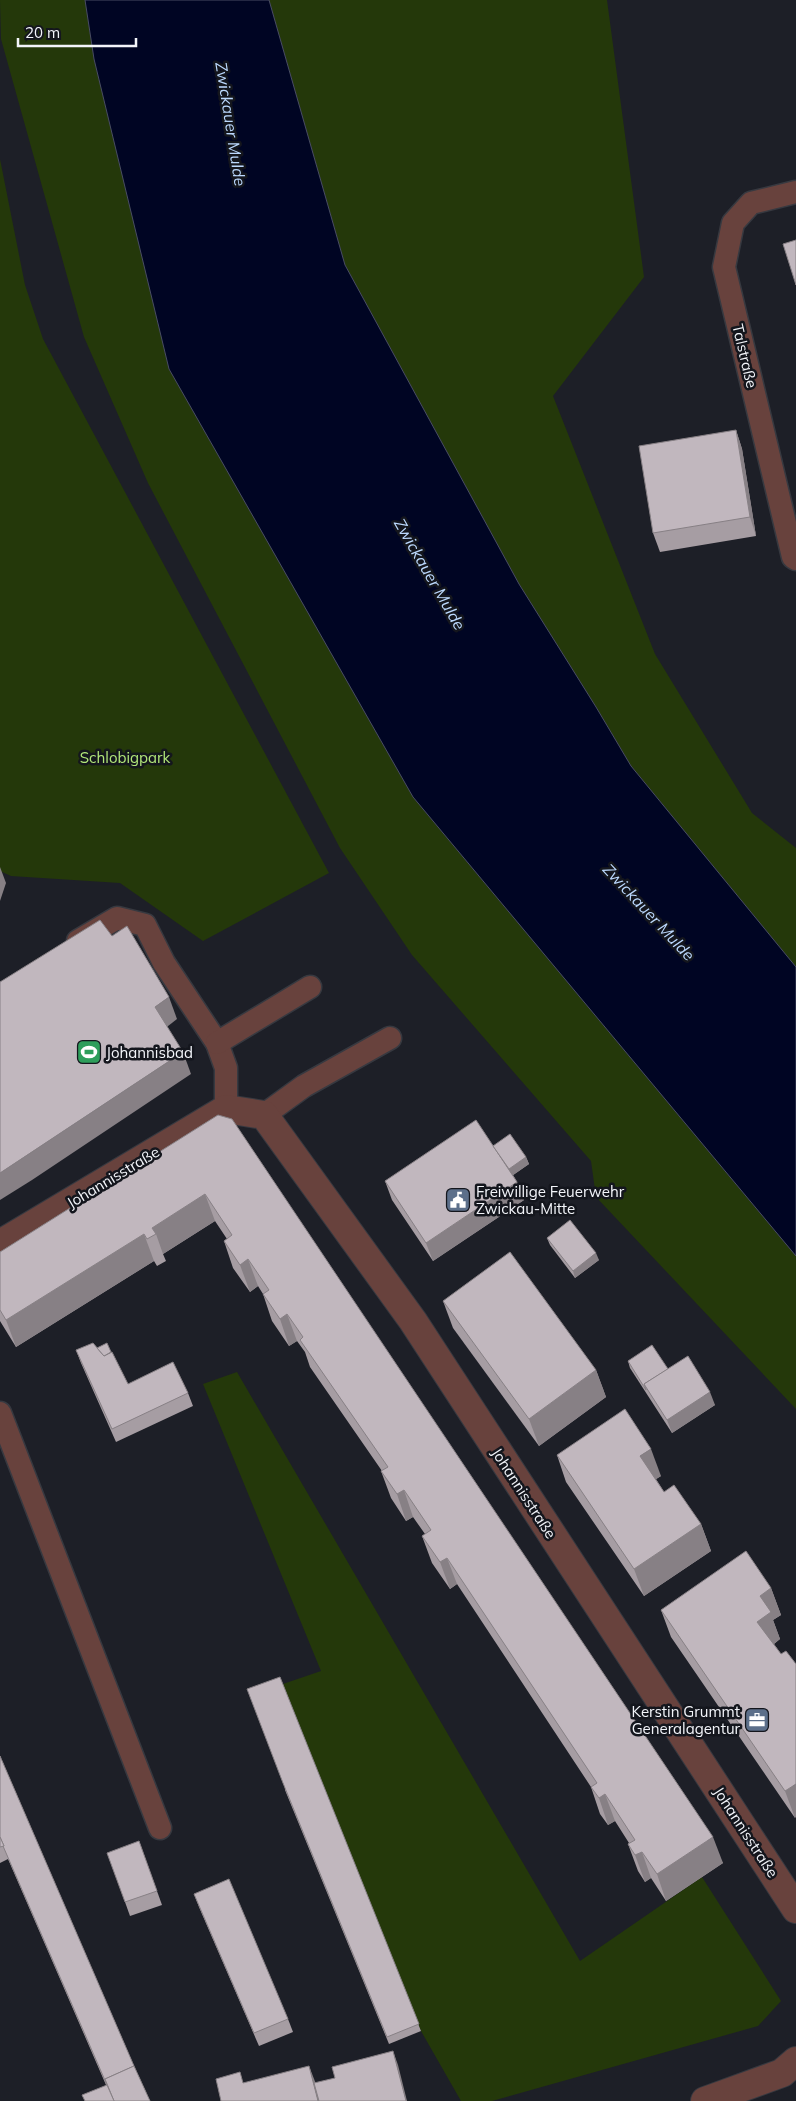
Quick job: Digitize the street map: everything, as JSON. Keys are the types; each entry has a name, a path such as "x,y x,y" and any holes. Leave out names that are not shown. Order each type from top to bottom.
{"street":[{"path":"226,1109 264,1115"},
{"name":"Johannisstraße","path":"0,1244 226,1109"},
{"name":"Johannisstraße","path":"264,1115 413,1320 796,1909"},
{"path":"705,2101 782,2072 796,2061"}],"lane":[{"name":"Talstraße","path":"796,192 751,203 733,223 724,267 793,557 796,559"},
{"path":"58,954 117,918 145,925 164,963 217,1043 226,1068 226,1109"},
{"path":"217,1043 310,987"},
{"path":"264,1115 304,1086 390,1038"},
{"path":"0,1413 160,1828"}],"green space":[{"path":"0,0 85,0 94,59 413,797 796,1256 796,1409 596,1197 591,1161 412,955 340,848 148,483 84,337 1,39"},
{"path":"269,0 607,0 644,277 553,396 655,654 752,813 796,848 796,967 631,766 519,584 345,265"},
{"name":"Schlobigpark","path":"0,159 25,285 43,339 329,873 203,941 120,883 11,876 0,871"},
{"path":"237,1372 580,1961 702,1877 781,2001 758,2026 492,2101 461,2101 421,2031 283,1684 321,1671 203,1384"}],"water":[{"name":"Zwickauer Mulde","path":"85,0 269,0 345,265 519,584 631,766 796,967 796,1256 413,797 169,369 94,59"}],"building":[{"path":"796,240 796,285 783,244"},
{"path":"736,430 750,517 653,533 639,446"},
{"name":"Johannisbad","path":"100,920 112,936 127,926 169,997 155,1007 183,1052 0,1173 0,982"},
{"path":"218,1115 232,1119 713,1837 657,1874 642,1852 635,1855 628,1844 635,1840 605,1794 599,1798 591,1787 597,1783 447,1558 440,1562 422,1536 431,1530 404,1490 397,1494 381,1471 388,1467 300,1340 303,1337 287,1314 280,1319 263,1294 269,1290 248,1259 240,1265 224,1241 232,1235 205,1194 152,1228 156,1234 147,1239 144,1234 6,1320 0,1310 0,1252"},
{"name":"Freiwillige Feuerwehr Zwickau-Mitte","path":"476,1120 517,1182 426,1243 385,1181"},
{"path":"510,1134 526,1157 509,1169 493,1146"},
{"path":"570,1220 596,1253 573,1271 547,1238"},
{"path":"510,1252 596,1370 529,1419 443,1301"},
{"path":"93,1343 104,1356 112,1352 128,1384 173,1362 188,1393 112,1429 76,1350"},
{"path":"107,1343 111,1352 104,1356 97,1348"},
{"path":"652,1345 668,1369 644,1384 646,1390 628,1361"},
{"path":"688,1356 710,1392 667,1420 644,1384"},
{"path":"625,1409 651,1449 640,1456 664,1492 674,1485 701,1524 634,1569 557,1455"},
{"path":"746,1551 771,1588 760,1596 771,1612 757,1622 781,1654 786,1651 796,1664 796,1784 785,1791 661,1610"},
{"path":"280,1677 419,2024 387,2037 283,1783 247,1689"},
{"path":"0,1756 134,2066 105,2079 107,2085 0,1837"},
{"path":"0,1837 4,1846 0,1847"},
{"path":"139,1841 157,1891 125,1902 107,1853"},
{"path":"229,1879 288,2019 254,2033 194,1894"},
{"path":"393,2051 406,2101 319,2101 314,2083 335,2078 332,2067"},
{"path":"134,2066 150,2101 114,2101 105,2079"},
{"path":"309,2066 318,2101 221,2101 216,2079 240,2072 243,2083"},
{"path":"107,2085 114,2101 85,2101 82,2095"}],"place":[{"name":"Johannisbad","path":"89,1052"},
{"name":"Freiwillige Feuerwehr Zwickau-Mitte","path":"458,1200"},
{"name":"Kerstin Grummt Generalagentur","path":"757,1720"}]}
